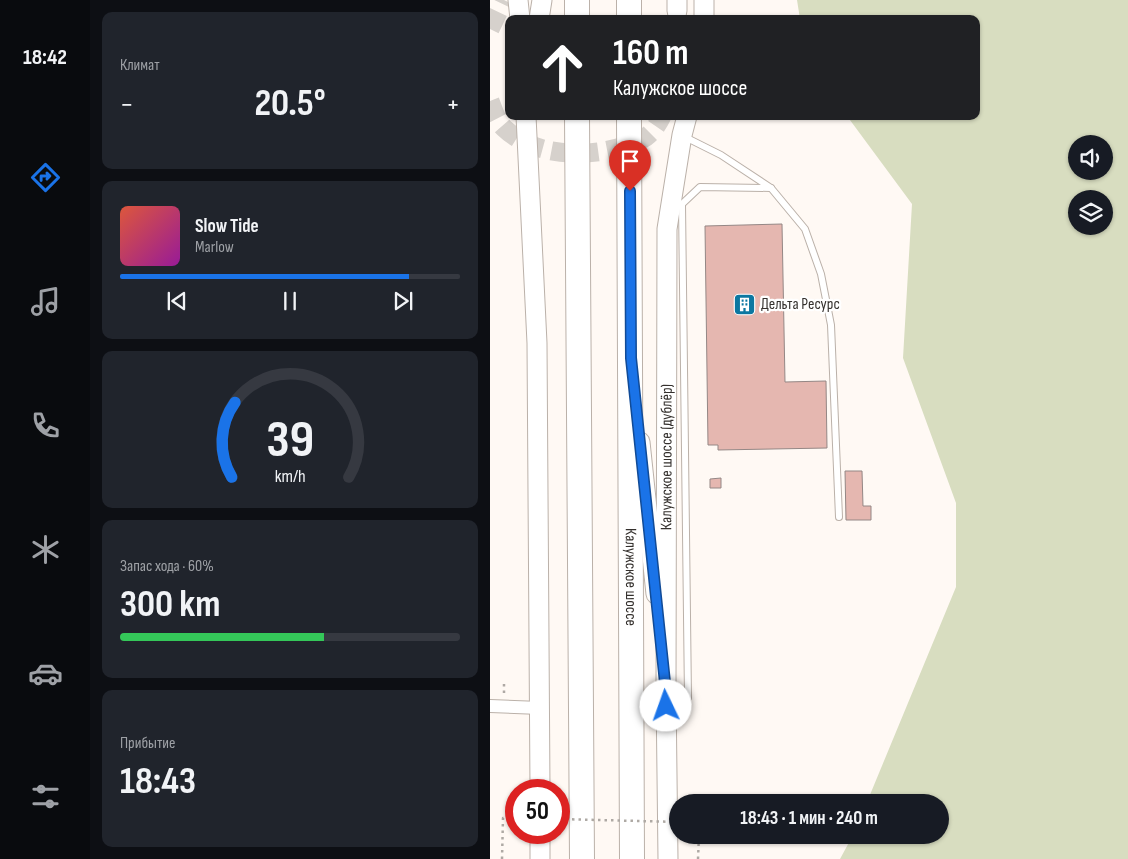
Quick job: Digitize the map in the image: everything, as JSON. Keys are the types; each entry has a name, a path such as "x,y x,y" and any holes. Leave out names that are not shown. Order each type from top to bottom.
{"highway":[{"path":"577,0 577,15"},
{"path":"629,0 629,15"},
{"path":"577,120 582,859"},
{"name":"Калужское шоссе","path":"629,120 632,859"}],"main road":[{"path":"518,0 520,15"},
{"path":"540,15 542,0"},
{"path":"704,0 704,15"},
{"path":"526,120 537,342 540,779"},
{"name":"Калужское шоссе (дублёр)","path":"668,859 666,719 666,229 686,120"},
{"path":"631,358 666,692"}],"street":[{"path":"490,706 540,708"}],"lane":[{"path":"682,135 721,155 771,188 805,229 823,282 831,325 839,517"},
{"path":"666,719 688,698 682,204 700,187 771,188"}],"path":[{"path":"502,859 502,818 505,818"},
{"path":"570,819 669,822"},
{"path":"698,859 699,844"}],"green space":[{"path":"797,0 1128,0 1128,859 840,859 848,844 949,844 949,794 870,794 956,587 956,503 903,358 912,204 850,120 980,120 980,15 799,15"}],"building":[{"name":"Дельта Ресурс","path":"782,224 785,382 826,381 827,448 718,450 718,445 708,445 705,226"},
{"path":"845,471 862,471 863,506 871,506 871,520 846,520"},
{"path":"721,478 721,488 710,488 710,479"}],"tunnel":[{"path":"490,29 504,0"},
{"path":"490,101 499,122 516,138 545,150 561,152 594,152 635,143 651,133 660,120"}],"place":[{"name":"Дельта Ресурс","path":"745,304"}],"route":[{"path":"630,191 631,358 666,706"}]}
